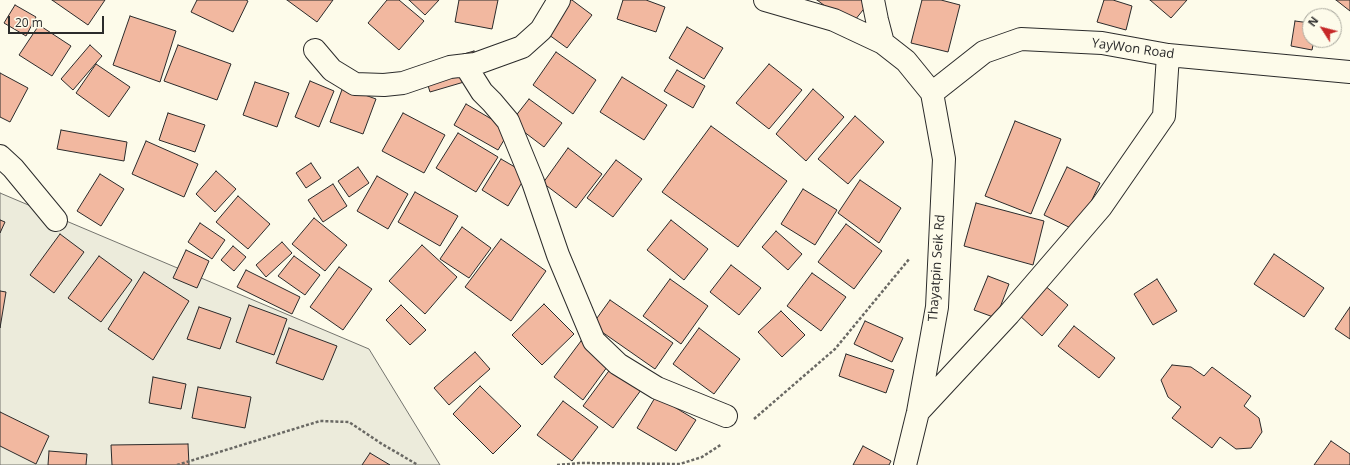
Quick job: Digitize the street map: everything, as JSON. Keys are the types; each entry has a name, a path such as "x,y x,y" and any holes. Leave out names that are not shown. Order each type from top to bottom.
{"street":[{"path":"315,50 332,70 355,84 384,85 403,83 450,67 475,64 522,47 541,30 559,0"},
{"path":"874,0 883,43"},
{"path":"778,2 834,20 883,43 906,60 932,93"},
{"name":"YayWon Road","path":"932,93 984,52 1021,39 1102,43 1168,55 1350,72"},
{"path":"918,412 1009,314 1102,207 1164,116 1168,55"},
{"path":"465,65 482,92 508,121 533,182 558,255 594,341 618,364 657,388 726,416"},
{"name":"Thayatpin Seik Rd","path":"905,465 918,412 937,307 944,158 932,93"},
{"path":"0,156 14,168 56,220"}],"path":[{"path":"751,422 834,349 911,258"},
{"path":"177,465 320,421 349,422 382,444 418,465"},
{"path":"557,465 581,463 680,464 702,457 727,442"}],"shaded area":[{"path":"0,193 369,349 440,465 0,465"}],"building":[{"path":"52,0 105,0 88,25"},
{"path":"197,0 248,1 233,32 191,12"},
{"path":"287,0 333,0 317,22"},
{"path":"387,0 399,0 424,21 399,50 368,23"},
{"path":"409,0 439,0 425,15"},
{"path":"459,0 498,0 492,29 455,22"},
{"path":"569,0 572,0 592,15 567,48 545,32"},
{"path":"623,0 646,0 665,7 656,32 617,19"},
{"path":"817,0 861,0 867,5 851,25"},
{"path":"922,0 941,0 960,5 948,52 911,43"},
{"path":"1104,0 1113,0 1132,6 1126,30 1097,22"},
{"path":"1150,0 1187,0 1171,18"},
{"path":"1336,0 1350,0 1350,11"},
{"path":"15,5 36,17 26,36 4,23"},
{"path":"130,16 176,31 160,82 113,65"},
{"path":"1295,21 1302,22 1302,48 1312,48 1312,50 1291,46"},
{"path":"39,25 71,46 52,76 19,55"},
{"path":"687,27 723,48 704,79 669,58"},
{"path":"90,45 102,56 73,90 61,79"},
{"path":"178,45 231,64 217,100 164,81"},
{"path":"474,51 481,77 430,92 422,66"},
{"path":"556,52 596,80 573,114 533,85"},
{"path":"96,64 130,87 109,117 76,93"},
{"path":"769,64 802,90 769,129 736,103"},
{"path":"677,70 705,86 693,108 664,91"},
{"path":"0,73 28,88 10,122 0,117"},
{"path":"622,77 667,105 644,140 600,112"},
{"path":"310,81 334,91 319,127 295,117"},
{"path":"255,82 289,93 277,127 243,115"},
{"path":"343,87 376,99 363,134 330,122"},
{"path":"813,89 844,117 806,161 776,134"},
{"path":"529,99 562,123 544,147 511,122"},
{"path":"466,104 510,130 498,150 454,125"},
{"path":"168,113 205,125 195,152 159,140"},
{"path":"403,113 445,135 424,173 382,151"},
{"path":"855,116 884,142 848,184 818,159"},
{"path":"1015,121 1061,139 1031,214 985,196"},
{"path":"711,126 787,181 738,247 662,192"},
{"path":"61,130 127,142 124,161 57,149"},
{"path":"458,133 498,157 476,192 436,168"},
{"path":"146,141 198,164 184,197 132,174"},
{"path":"568,148 602,174 576,208 543,183"},
{"path":"501,159 527,174 508,206 482,190"},
{"path":"616,160 642,179 613,217 587,198"},
{"path":"311,163 321,178 306,188 296,173"},
{"path":"358,167 369,183 349,197 338,181"},
{"path":"1067,167 1100,183 1077,231 1044,215"},
{"path":"216,171 236,189 215,212 196,194"},
{"path":"100,174 124,189 101,226 77,211"},
{"path":"377,176 408,194 388,229 357,211"},
{"path":"860,180 901,208 879,243 838,213"},
{"path":"333,184 347,206 323,222 308,200"},
{"path":"803,189 837,210 815,245 781,224"},
{"path":"415,192 458,216 440,246 398,222"},
{"path":"238,196 270,224 248,249 216,222"},
{"path":"976,203 1044,221 1033,265 964,246"},
{"path":"314,218 347,245 325,271 292,244"},
{"path":"0,220 5,222 0,233"},
{"path":"671,220 708,249 684,280 647,250"},
{"path":"200,223 225,240 212,259 188,242"},
{"path":"846,224 882,251 854,289 818,262"},
{"path":"462,227 491,248 469,278 440,259"},
{"path":"776,231 802,254 788,270 762,247"},
{"path":"60,234 84,252 54,293 30,275"},
{"path":"501,239 546,271 511,321 465,287"},
{"path":"282,242 292,253 266,277 256,265"},
{"path":"422,245 457,277 425,314 389,281"},
{"path":"233,246 246,257 234,271 221,260"},
{"path":"186,250 209,261 197,288 173,278"},
{"path":"1274,254 1324,288 1304,317 1254,284"},
{"path":"99,256 132,280 101,322 68,298"},
{"path":"294,256 320,275 305,295 278,276"},
{"path":"731,265 761,288 739,315 710,292"},
{"path":"339,267 372,289 343,330 310,307"},
{"path":"246,270 300,297 292,314 237,287"},
{"path":"144,272 189,301 153,360 108,329"},
{"path":"812,273 846,297 821,331 787,306"},
{"path":"988,276 1009,284 996,318 974,310"},
{"path":"670,279 708,306 681,344 643,316"},
{"path":"1157,279 1177,311 1153,325 1134,294"},
{"path":"1044,285 1068,305 1042,336 1019,315"},
{"path":"0,291 6,292 0,328"},
{"path":"610,300 673,343 655,369 592,325"},
{"path":"544,304 574,334 542,365 512,335"},
{"path":"249,305 287,319 274,355 236,342"},
{"path":"401,305 426,330 410,345 386,320"},
{"path":"199,307 231,318 220,349 187,339"},
{"path":"1350,307 1350,339 1335,329"},
{"path":"781,311 805,335 782,357 758,332"},
{"path":"865,321 903,338 892,362 854,344"},
{"path":"1074,326 1115,358 1099,378 1058,346"},
{"path":"289,328 337,346 323,380 276,363"},
{"path":"699,328 740,359 714,394 673,364"},
{"path":"581,341 610,363 583,400 554,377"},
{"path":"475,352 490,369 449,405 434,388"},
{"path":"846,354 894,370 886,393 839,376"},
{"path":"614,364 644,386 613,428 583,406"},
{"path":"1172,365 1191,367 1204,376 1212,367 1251,396 1244,406 1259,418 1262,432 1251,448 1236,449 1220,437 1212,448 1172,418 1181,407 1168,397 1161,380"},
{"path":"153,377 186,384 181,409 149,403"},
{"path":"480,386 521,426 493,454 453,414"},
{"path":"198,387 251,397 245,428 192,418"},
{"path":"656,396 696,420 676,451 637,428"},
{"path":"563,401 598,427 572,461 537,435"},
{"path":"0,412 49,436 36,464 0,446"},
{"path":"1331,441 1350,454 1350,465 1314,465"},
{"path":"188,444 189,465 112,465 111,445"},
{"path":"863,446 891,461 889,465 853,465"},
{"path":"49,451 87,454 86,465 48,465"},
{"path":"370,453 390,465 362,465"}]}
